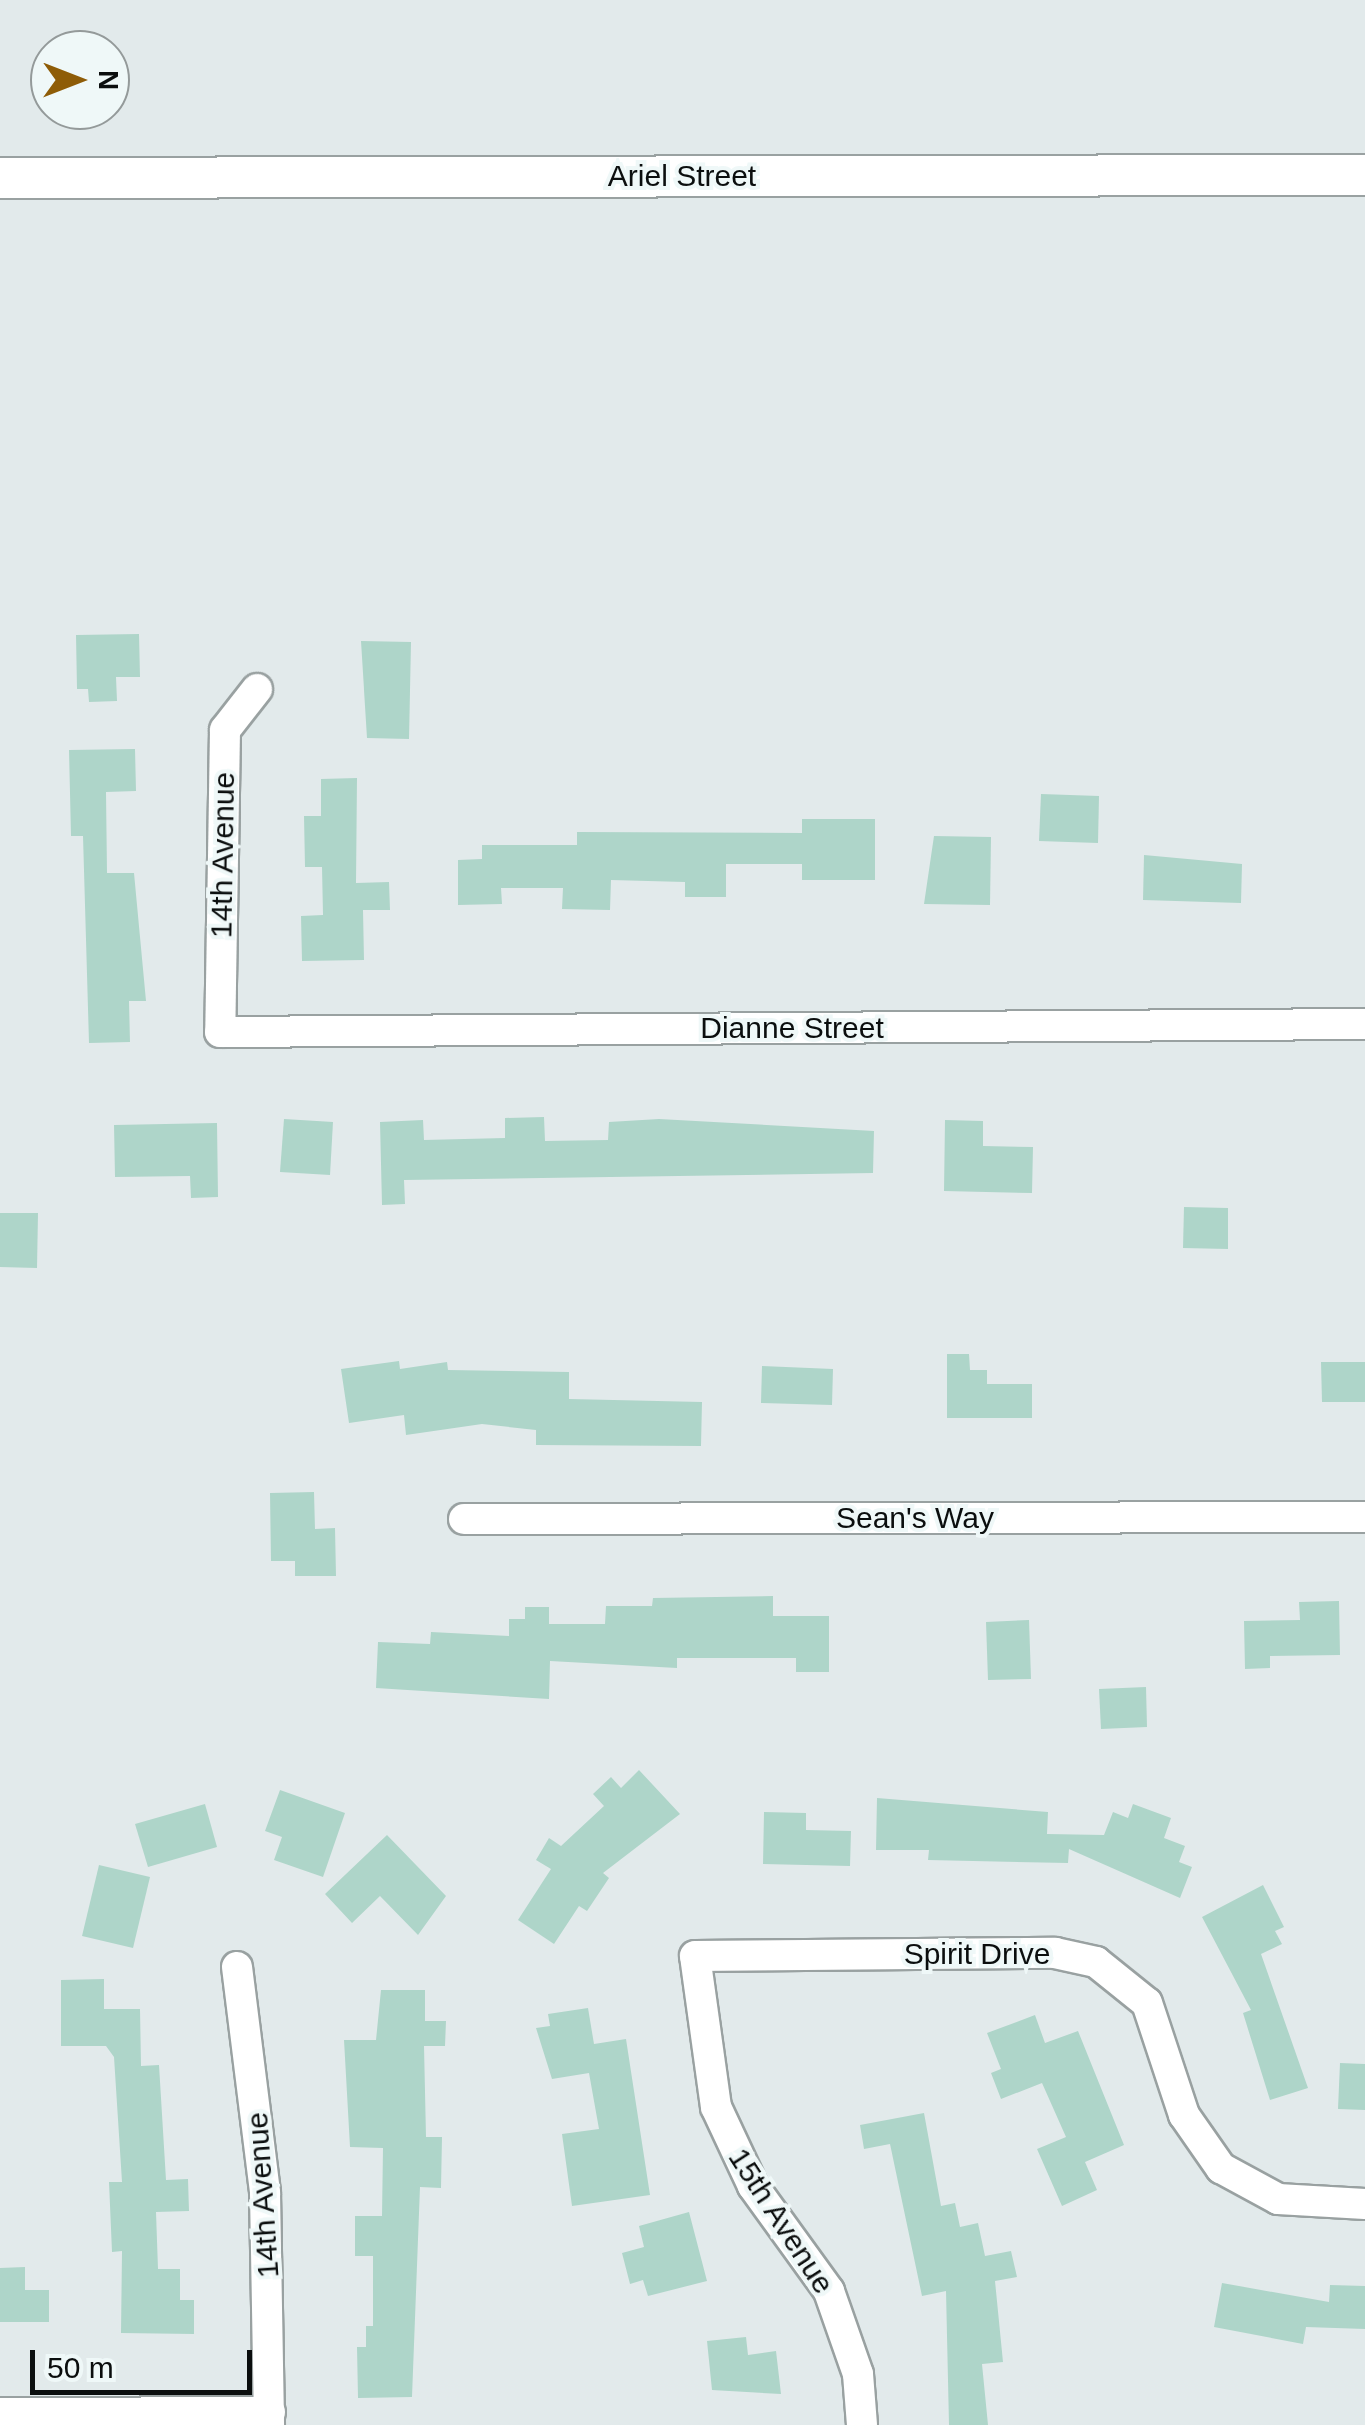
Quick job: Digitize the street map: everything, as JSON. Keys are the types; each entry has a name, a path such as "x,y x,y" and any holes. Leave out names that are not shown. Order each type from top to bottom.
{"street":[{"name":"Ariel Street","path":"0,178 1365,174"},
{"name":"14th Avenue","path":"220,1032 225,730 257,688"},
{"name":"Dianne Street","path":"220,1032 1365,1024"},
{"name":"Sean's Way","path":"464,1519 1365,1517"},
{"name":"Spirit Drive","path":"695,1956 1055,1953 1096,1962 1146,2003 1184,2115 1220,2168 1278,2200 1365,2204"},
{"name":"15th Avenue","path":"695,1956 716,2108 753,2186 829,2291 858,2374 862,2425"},
{"name":"14th Avenue","path":"237,1967 265,2193 269,2418"},
{"path":"0,2413 269,2418"}],"building":[{"path":"139,634 140,677 116,677 117,701 89,702 88,689 77,689 76,635"},
{"path":"361,641 411,642 409,739 367,738"},
{"path":"135,749 136,791 106,792 107,873 134,873 146,1001 129,1001 130,1042 89,1043 83,836 71,836 69,750"},
{"path":"357,778 356,883 389,882 390,910 363,910 364,960 302,961 301,916 323,915 322,867 305,867 304,816 321,816 321,779"},
{"path":"1041,794 1099,796 1098,843 1039,841"},
{"path":"802,819 875,819 875,880 802,880 802,864 726,864 726,897 685,897 685,882 611,880 610,910 562,909 563,888 501,888 502,904 458,905 458,860 482,859 482,845 577,845 577,832 802,833"},
{"path":"934,836 991,837 990,905 924,904"},
{"path":"1144,855 1242,864 1241,903 1143,900"},
{"path":"544,1117 545,1141 608,1140 609,1122 659,1119 874,1131 873,1173 404,1180 405,1204 382,1205 380,1122 423,1120 424,1140 505,1138 505,1118"},
{"path":"284,1119 333,1122 330,1175 280,1172"},
{"path":"945,1120 983,1121 983,1146 1033,1147 1032,1193 944,1191"},
{"path":"217,1123 218,1197 191,1198 190,1176 115,1177 114,1125"},
{"path":"1184,1207 1228,1208 1228,1249 1183,1248"},
{"path":"0,1213 38,1213 37,1268 0,1267"},
{"path":"947,1354 969,1354 970,1370 987,1370 987,1384 1032,1384 1032,1418 947,1418"},
{"path":"399,1361 400,1369 447,1362 448,1370 569,1372 569,1399 702,1402 701,1446 536,1445 536,1430 482,1424 406,1435 404,1415 349,1423 341,1369"},
{"path":"1321,1362 1365,1362 1365,1402 1322,1402"},
{"path":"762,1366 833,1369 832,1405 761,1403"},
{"path":"314,1492 315,1529 335,1528 336,1576 295,1576 295,1561 271,1561 270,1493"},
{"path":"773,1596 773,1616 829,1616 829,1672 796,1672 796,1658 677,1658 677,1668 550,1661 549,1699 376,1688 378,1642 430,1644 431,1632 509,1636 509,1619 525,1619 525,1607 549,1607 549,1624 605,1624 606,1606 652,1606 653,1598"},
{"path":"1339,1601 1340,1655 1270,1656 1270,1668 1245,1669 1244,1621 1300,1620 1299,1602"},
{"path":"1029,1620 1031,1679 988,1680 986,1622"},
{"path":"1146,1687 1147,1727 1101,1729 1099,1689"},
{"path":"639,1770 680,1814 603,1873 609,1878 587,1911 579,1906 554,1944 518,1920 551,1869 536,1860 549,1838 561,1846 604,1806 593,1794 611,1777 621,1788"},
{"path":"280,1790 345,1813 323,1877 274,1860 282,1837 265,1831"},
{"path":"877,1798 1048,1812 1047,1834 1104,1835 1113,1812 1128,1818 1133,1804 1171,1818 1164,1838 1185,1846 1179,1862 1192,1867 1180,1898 1069,1849 1068,1863 928,1860 929,1850 876,1850"},
{"path":"205,1804 217,1847 148,1867 135,1824"},
{"path":"764,1812 806,1813 806,1830 851,1831 850,1866 763,1864"},
{"path":"387,1835 446,1896 418,1935 380,1896 352,1923 325,1894"},
{"path":"99,1865 150,1877 133,1948 82,1936"},
{"path":"1263,1885 1284,1927 1275,1931 1282,1944 1261,1954 1308,2088 1270,2100 1243,2013 1251,2010 1202,1917"},
{"path":"104,1979 104,2009 140,2009 141,2066 159,2065 166,2180 188,2179 189,2211 156,2212 158,2269 180,2269 180,2300 194,2300 194,2334 121,2333 122,2251 112,2252 109,2182 122,2182 114,2057 106,2046 61,2046 61,1980"},
{"path":"381,1990 425,1990 425,2021 446,2021 445,2046 424,2046 426,2137 442,2137 441,2188 420,2187 412,2397 358,2398 357,2347 366,2347 366,2326 373,2326 373,2256 355,2256 355,2216 382,2216 383,2148 350,2147 344,2040 376,2040"},
{"path":"588,2008 594,2044 626,2039 650,2195 572,2206 562,2134 599,2129 589,2073 552,2079 536,2028 550,2026 548,2014"},
{"path":"1035,2015 1045,2043 1078,2031 1124,2145 1085,2162 1097,2190 1062,2206 1037,2149 1066,2137 1042,2083 1001,2099 991,2073 1001,2069 987,2033"},
{"path":"1340,2063 1365,2064 1365,2110 1338,2109"},
{"path":"924,2113 941,2206 955,2203 960,2227 978,2223 985,2256 1011,2251 1017,2277 995,2281 1003,2362 982,2364 988,2425 949,2425 946,2291 922,2296 890,2144 864,2149 860,2125"},
{"path":"689,2212 707,2281 648,2296 643,2280 630,2284 622,2253 644,2247 639,2226"},
{"path":"25,2267 25,2290 49,2290 49,2322 0,2322 0,2268"},
{"path":"1222,2283 1329,2302 1330,2285 1365,2286 1365,2329 1306,2327 1303,2344 1214,2327"},
{"path":"746,2337 748,2355 776,2351 781,2394 712,2390 707,2341"}]}
